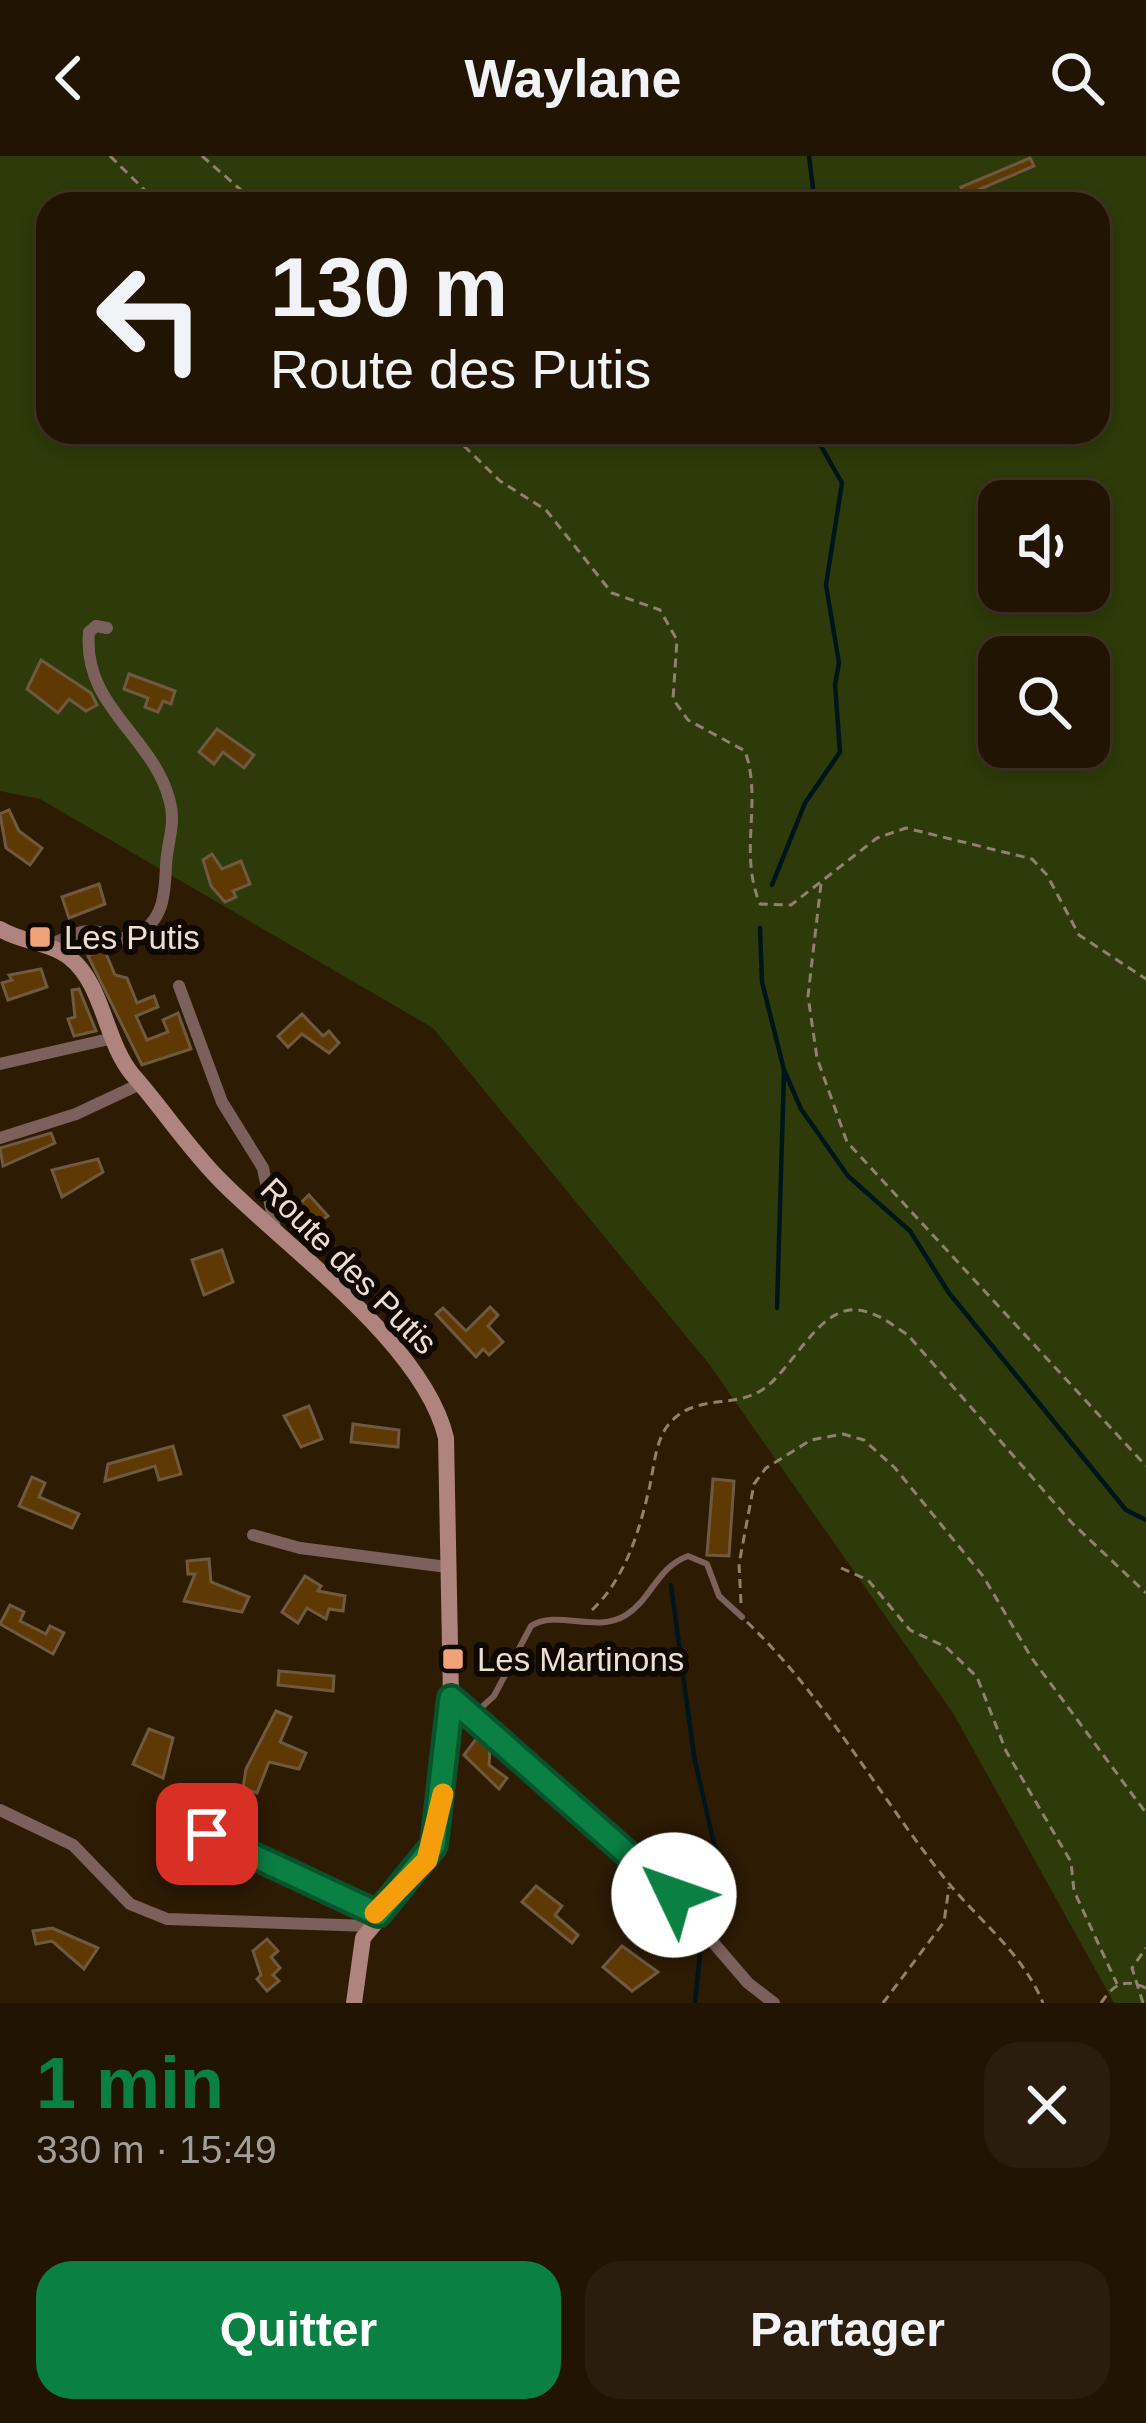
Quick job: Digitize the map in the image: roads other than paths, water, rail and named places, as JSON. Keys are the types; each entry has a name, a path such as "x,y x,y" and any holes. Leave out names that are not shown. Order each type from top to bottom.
{"street":[{"path":"46,946 84,931 119,939 136,935 153,921 165,897 172,807 148,754 99,691 89,632 96,626 107,628"},
{"name":"Route des Putis","path":"0,929 46,946 79,966 109,1039 140,1084 222,1183 275,1228 408,1365 440,1414 446,1438 451,1698 434,1845 374,1920 358,1954 354,2003"},
{"path":"179,986 222,1102 263,1168 275,1228"},
{"path":"0,1064 109,1039"},
{"path":"0,1138 76,1114 140,1084"},
{"path":"253,1535 300,1548 447,1567"},
{"path":"451,1698 674,1895 748,1984 774,2003"},
{"path":"0,1810 73,1845 130,1904 167,1918 374,1920"},
{"path":"197,1830 374,1920"}],"lane":[{"path":"473,1715 494,1696 531,1626 551,1619 578,1623 628,1614 657,1575 688,1556 707,1564 719,1596 742,1617"}],"waterway":[{"path":"809,156 814,192"},
{"path":"772,885 805,803 840,752 835,685 839,663 826,585 842,483 820,444"},
{"path":"760,928 762,982 784,1070 801,1109 848,1176 910,1231 949,1293 1126,1510 1146,1520"},
{"path":"777,1308 784,1073"},
{"path":"671,1585 694,1756 716,1853 705,1914"},
{"path":"695,2003 701,1944"}],"place":[{"name":"Les Putis","path":"40,937"},
{"name":"Les Martinons","path":"453,1659"}]}
